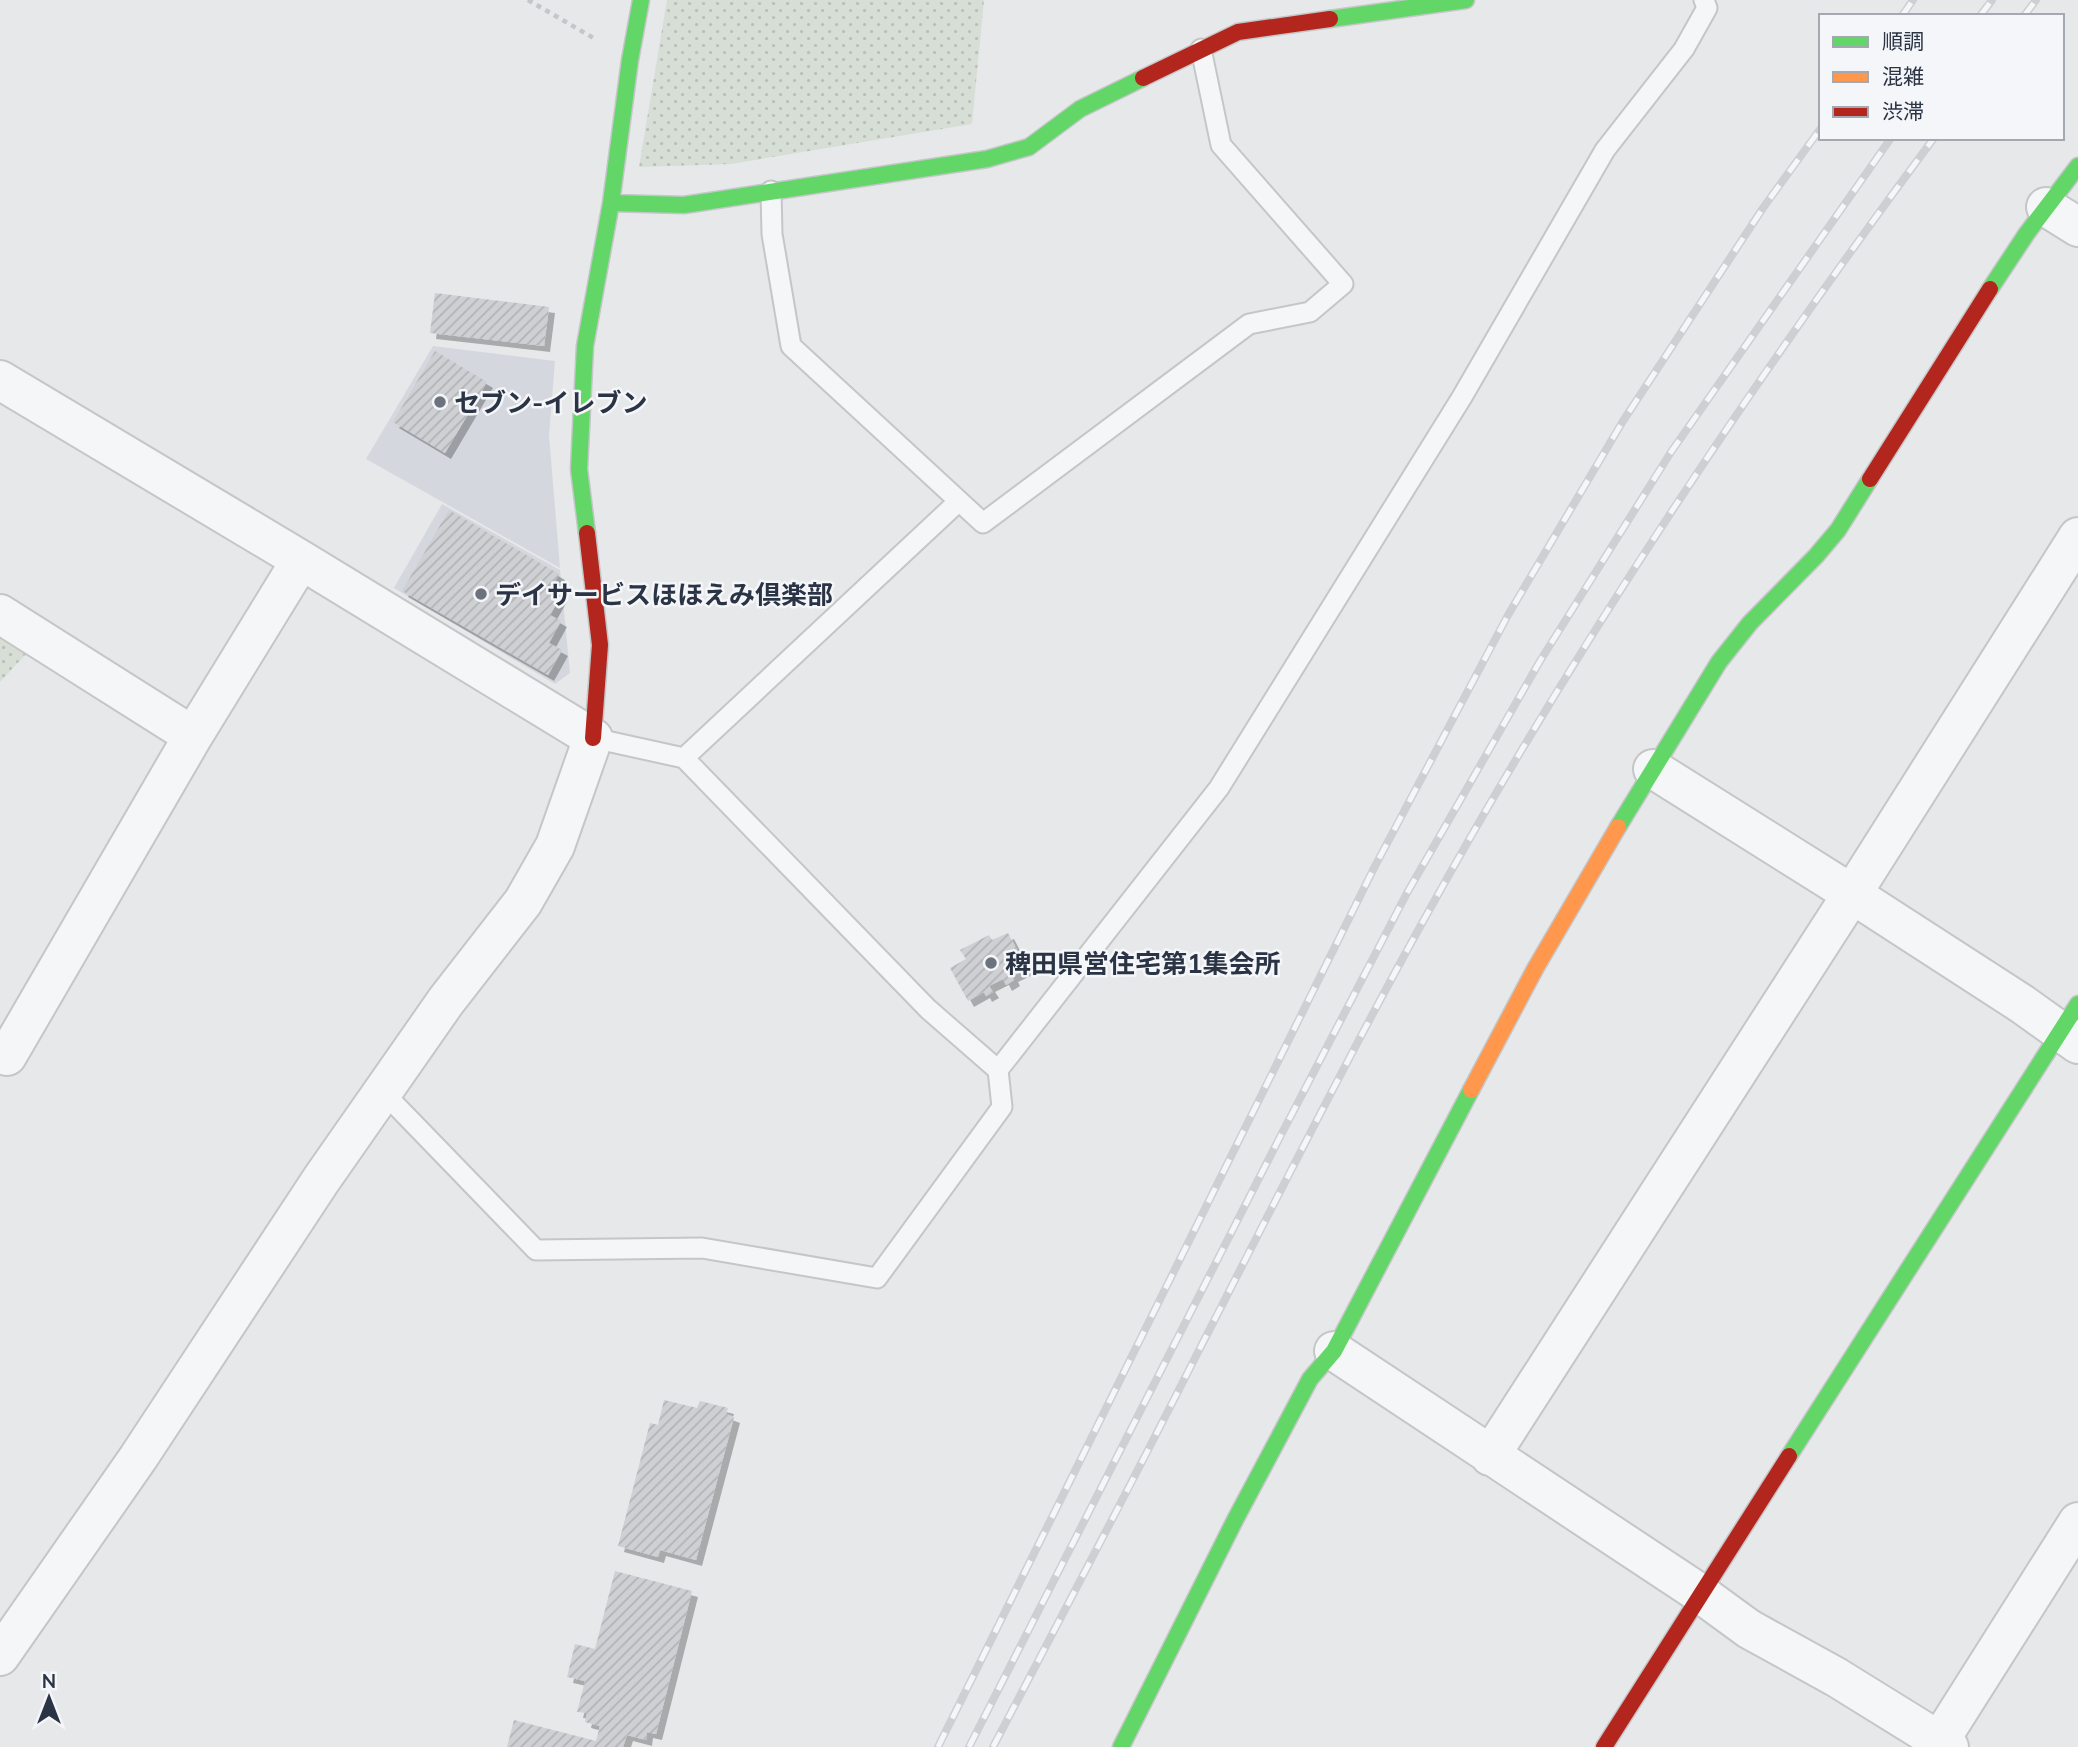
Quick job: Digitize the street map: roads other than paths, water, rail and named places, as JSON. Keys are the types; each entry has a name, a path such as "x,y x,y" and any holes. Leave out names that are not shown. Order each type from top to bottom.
{"street":[{"path":"0,1656 138,1458 321,1180 446,1001 523,902 555,846 593,738 600,645 579,469 585,345 611,203 630,60 641,0"},
{"path":"611,203 684,205 988,159 1029,147 1080,109 1238,32 1466,0"},
{"path":"1121,1747 1235,1520 1310,1379 1334,1351 1535,969 1653,769 1719,662 1750,622 1838,530 1937,370 2046,207 2078,166"},
{"path":"2046,207 2078,228"},
{"path":"0,380 593,738"},
{"path":"1490,1456 2078,537"},
{"path":"7,1056 192,736 301,560"},
{"path":"0,614 192,736"},
{"path":"1604,1747 2072,1026 2022,1004 1653,769"},
{"path":"1334,1351 1701,1594 1749,1629 1836,1677 1944,1743 2078,1522"}],"lane":[{"path":"998,1070 1219,788 1462,397 1605,150 1685,50 1707,8 1704,0"},
{"path":"771,191 772,234 791,346 983,523 1249,324 1310,312 1343,284 1221,145 1201,50"},
{"path":"684,758 959,501"},
{"path":"383,1092 536,1250 702,1248 877,1278 1002,1107 998,1070 928,1009 684,758 593,738"}],"railway":[{"path":"1903,14 1913,0"},
{"path":"1982,14 1992,0"},
{"path":"2026,14 2036,0"},
{"path":"938,1747 1374,868 1508,615 1623,421 1763,208 1819,131"},
{"path":"969,1747 1407,893 1540,661 1671,452 1890,140"},
{"path":"993,1747 1341,1074 1488,807 1607,611 1670,514 1799,324 1933,140"}],"place":[{"name":"セブン-イレブン","path":"440,402"},
{"name":"デイサービスほほえみ倶楽部","path":"481,594"},
{"name":"稗田県営住宅第1集会所","path":"991,963"}]}
